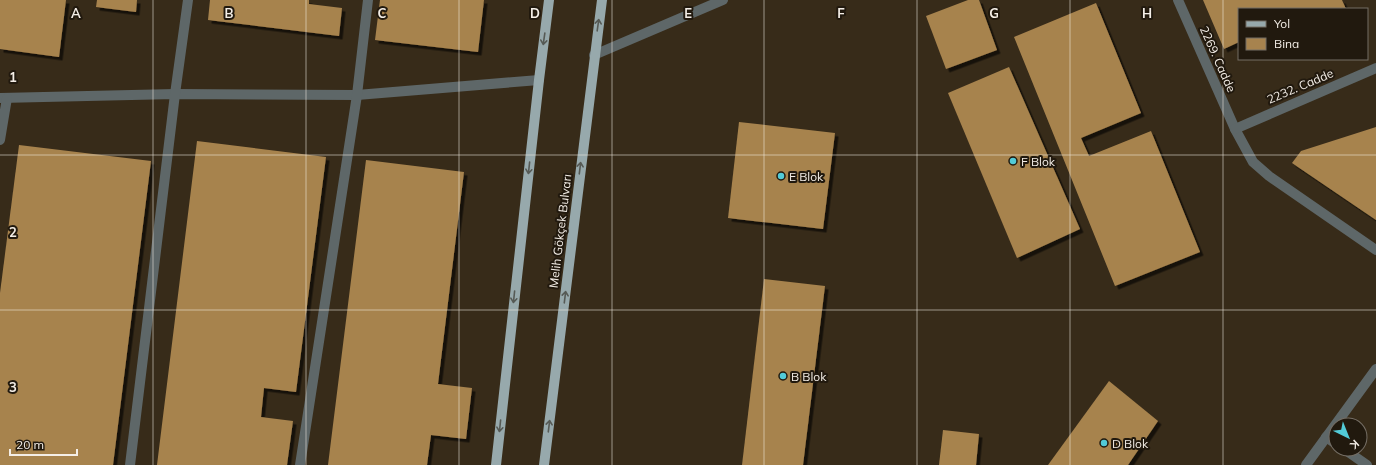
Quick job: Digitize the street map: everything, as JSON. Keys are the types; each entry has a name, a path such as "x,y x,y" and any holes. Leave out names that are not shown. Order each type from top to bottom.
{"main road":[{"path":"496,465 549,0"},
{"name":"Melih Gökçek Bulvarı","path":"544,465 602,0"}],"street":[{"path":"130,465 175,94 188,0"},
{"path":"300,465 356,95 368,0"},
{"path":"594,55 723,0"},
{"name":"2269. Cadde","path":"1178,0 1235,129 1253,162 1376,250"},
{"name":"2232. Cadde","path":"1235,129 1376,68"},
{"path":"0,140 3,98 175,94 356,95 539,80"},
{"path":"1306,465 1376,369"},
{"path":"1356,457 1367,465"}],"shaded area":[{"path":"0,0 1376,0 1376,465 0,465"}],"building":[{"path":"0,0 66,0 59,57 0,49"},
{"path":"97,0 137,0 136,12 96,7"},
{"path":"210,0 309,0 309,4 342,8 339,36 208,20"},
{"path":"380,0 484,0 478,52 375,40"},
{"path":"968,0 979,0 997,50 946,69 926,16"},
{"path":"1203,0 1342,0 1346,8 1238,8 1238,42 1224,49"},
{"path":"1096,3 1141,113 1081,138 1089,156 1151,131 1200,252 1115,286 1014,37"},
{"name":"F Blok","path":"1009,67 1080,229 1017,258 948,93"},
{"name":"E Blok","path":"739,122 835,133 823,229 728,218"},
{"path":"1376,127 1376,220 1292,163 1301,151"},
{"path":"197,141 326,157 296,392 264,388 261,417 293,421 287,465 157,465"},
{"path":"19,145 151,161 113,465 0,465 0,293"},
{"path":"366,160 464,172 438,384 472,388 466,439 431,435 427,465 328,465"},
{"name":"B Blok","path":"764,279 825,286 803,465 742,465"},
{"name":"D Blok","path":"1109,381 1158,421 1128,465 1048,465"},
{"path":"943,430 979,434 976,465 939,465"}],"place":[{"name":"F Blok","path":"1013,161"},
{"name":"E Blok","path":"781,176"},
{"name":"B Blok","path":"783,376"},
{"name":"D Blok","path":"1104,443"}]}
